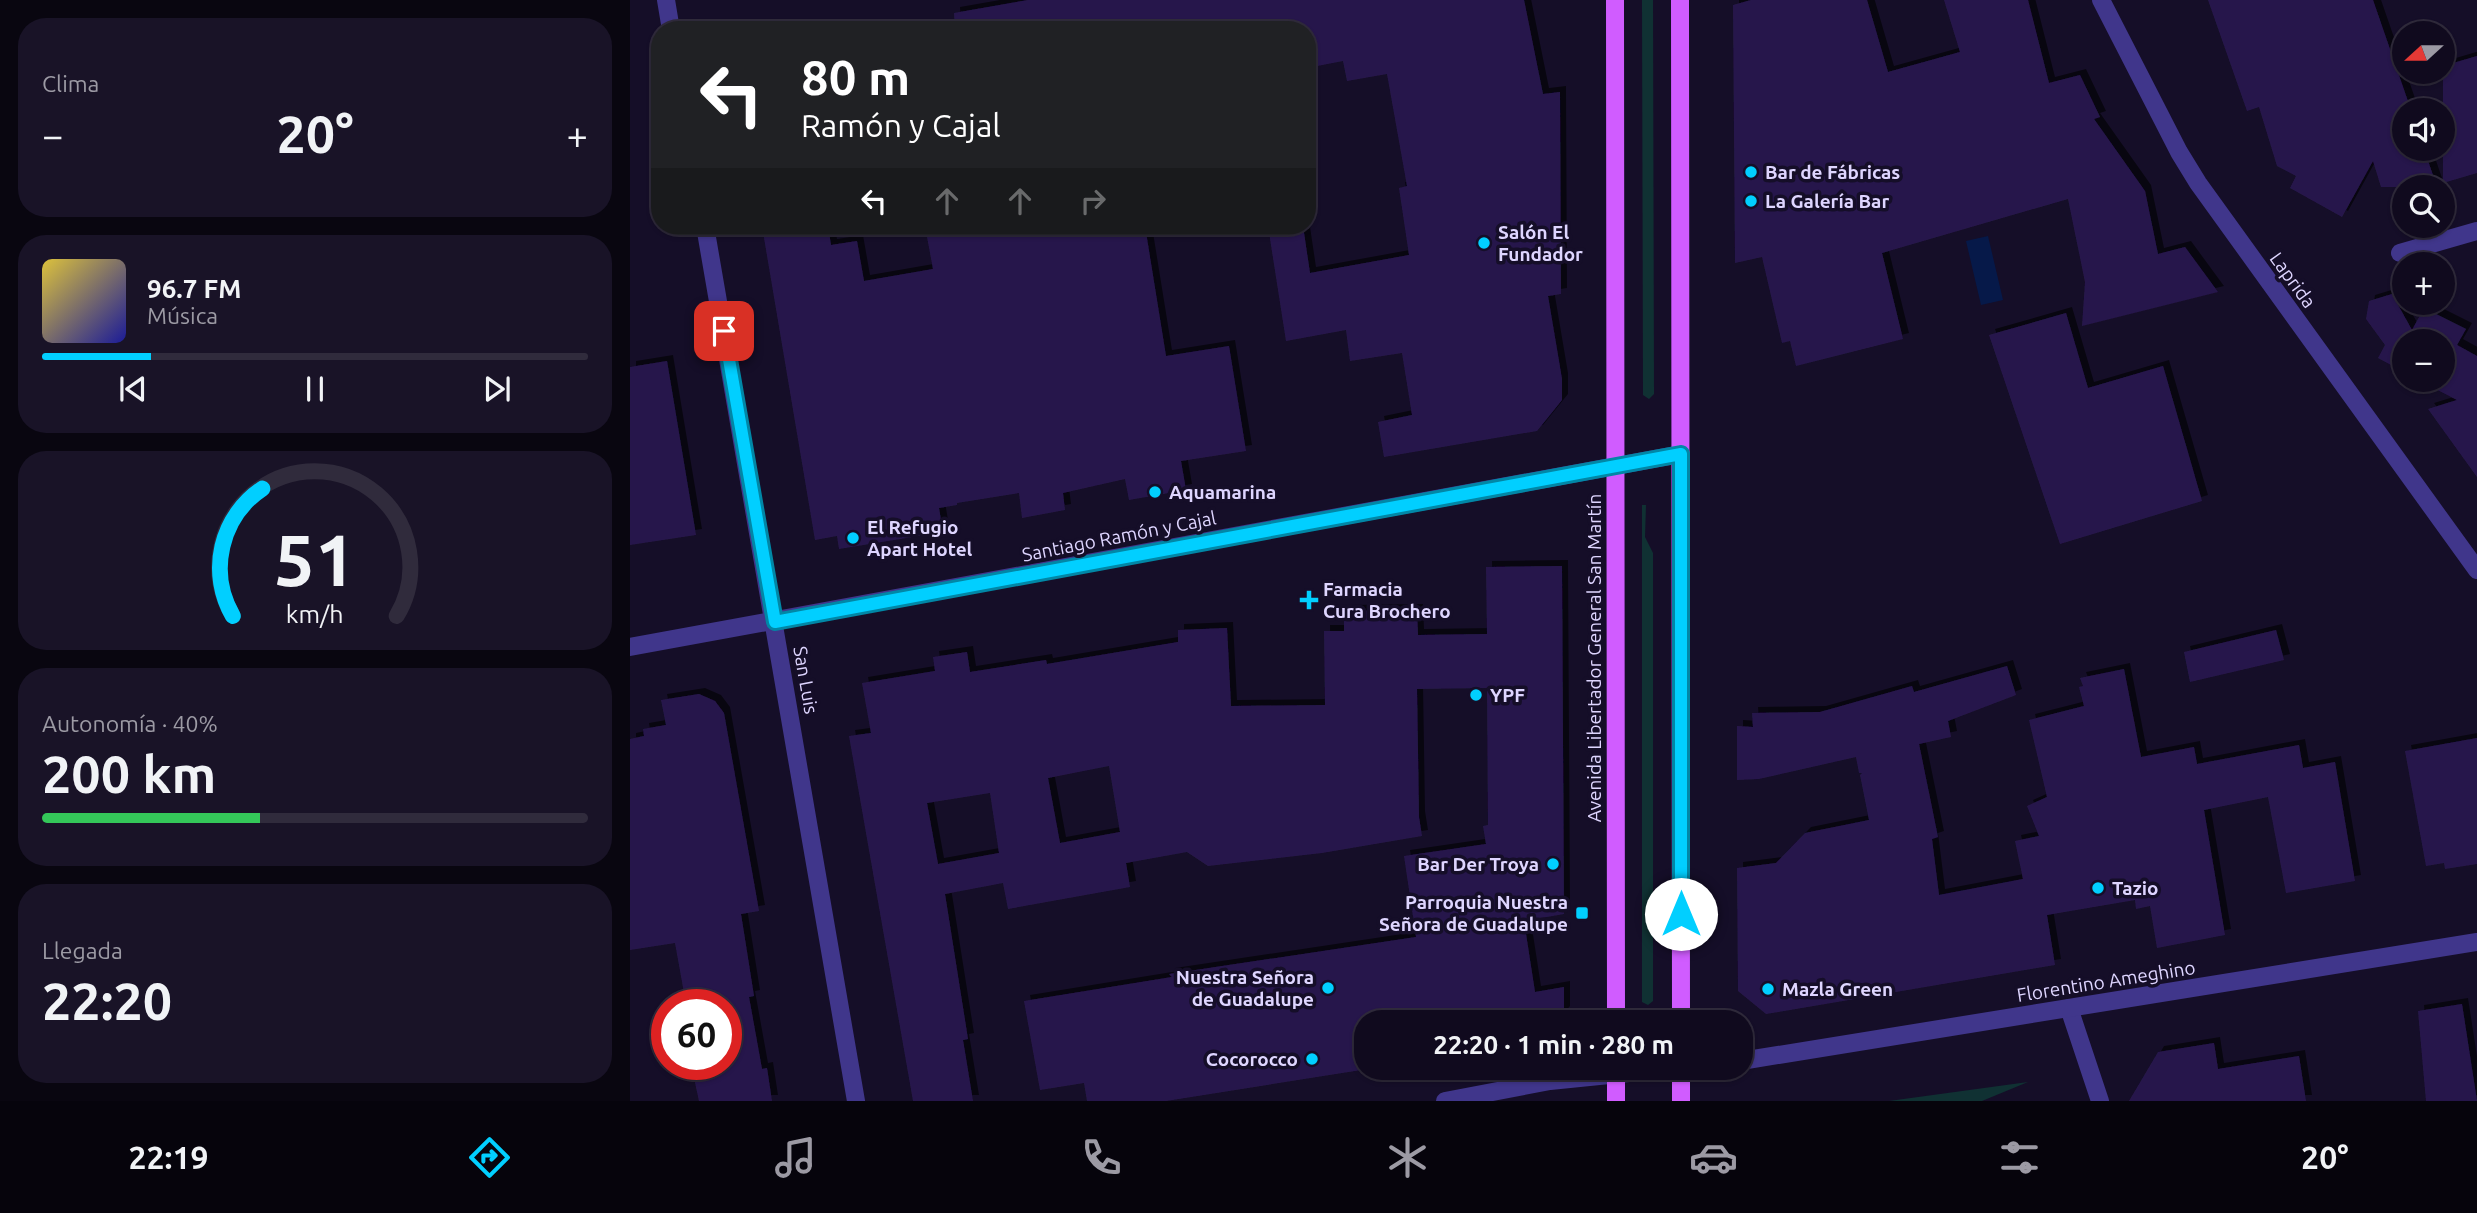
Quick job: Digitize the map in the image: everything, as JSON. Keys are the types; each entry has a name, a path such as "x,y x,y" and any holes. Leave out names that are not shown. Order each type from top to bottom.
{"main road":[{"name":"Avenida Libertador General San Martín","path":"1615,0 1616,1010"},
{"path":"1680,0 1681,1010"},
{"path":"1616,1080 1616,1101"},
{"path":"1680,1080 1681,1101"}],"street":[{"path":"666,0 670,21"},
{"name":"Laprida","path":"2101,0 2198,183 2477,569"},
{"path":"2404,252 2477,231"},
{"name":"San Luis","path":"707,235 856,1101"},
{"name":"Santiago Ramón y Cajal","path":"630,647 1681,454"},
{"name":"Florentino Ameghino","path":"1753,1059 2477,942"},
{"path":"2069,1008 2100,1101"},
{"path":"1445,1101 1557,1080"}],"green space":[{"path":"1642,0 1653,0 1654,394 1649,399 1643,395"},
{"path":"1642,505 1646,505 1645,537 1653,553 1653,1001 1648,1005 1642,1002"},
{"path":"2028,1082 1982,1101 1889,1101"}],"water":[{"path":"1988,236 2003,300 1981,305 1966,241"}],"building":[{"path":"1028,0 1524,0 1543,94 1560,92 1561,294 1548,296 1562,379 1562,400 1537,431 1384,457 1378,422 1412,415 1402,353 1350,361 1346,330 1286,341 1269,235 1304,235 1310,273 1409,255 1399,188 1407,186 1387,74 1347,81 1343,61 1316,66 1316,21 954,21 954,13"},
{"path":"1751,0 1867,0 1888,72 1960,52 1944,0 2028,0 2049,83 2080,75 2100,117 2094,119 2145,191 2158,254 2185,247 2218,292 2082,326 2085,282 2068,199 1882,253 1903,339 1796,366 1790,341 1782,343 1762,257 1735,263 1733,5"},
{"path":"2208,0 2373,0 2392,55 2392,84 2402,84 2407,98 2392,98 2392,161 2428,161 2433,175 2392,175 2392,187 2381,187 2373,161 2342,217 2290,188 2296,176 2277,166 2259,107 2247,111"},
{"path":"2477,56 2477,173 2455,179 2455,175 2443,175 2443,161 2455,161 2455,98 2443,98 2443,84 2455,84 2455,62"},
{"path":"764,235 829,235 831,245 857,241 864,281 933,269 927,235 1146,235 1166,356 1229,346 1246,451 1181,461 1186,490 1129,500 1125,479 1063,493 1065,510 1022,518 1019,493 939,508 943,532 839,549 837,536 815,540"},
{"path":"2392,294 2392,315 2404,315 2411,329 2392,329 2392,366 2378,358 2385,345 2366,319 2369,301"},
{"path":"2066,313 2088,388 2163,366 2202,501 2060,544 1989,335"},
{"path":"2420,315 2438,315 2466,329 2457,345 2477,356 2477,477 2428,409 2457,400 2441,392 2455,392 2455,329 2413,329"},
{"path":"667,361 696,535 630,545 630,367"},
{"path":"1562,566 1564,914 1524,921 1535,992 1564,987 1564,1010 1354,1010 1354,1071 1166,1101 1087,1101 1084,1083 1040,1090 1024,1001 1172,977 1169,974 1416,937 1404,856 1486,844 1483,826 1488,825 1487,688 1417,689 1419,817 1422,836 1322,853 1208,866 1187,852 1126,863 1130,887 1008,909 1003,883 945,894 968,1039 963,1040 973,1101 913,1101 849,736 871,733 862,683 935,671 933,657 967,652 970,672 1046,660 1047,664 1178,642 1178,630 1227,628 1231,706 1325,705 1324,631 1344,631 1344,611 1417,610 1418,635 1487,634 1486,567","holes":["1109,766 1120,832 1060,843 1048,778","990,793 999,853 938,864 927,803"]},
{"path":"2276,630 2284,660 2190,682 2184,652"},
{"path":"2007,666 2016,695 1948,721 1951,737 1919,744 1938,837 1932,839 1939,895 2023,879 2015,841 2039,836 2027,806 2047,797 2029,720 2084,706 2079,687 2083,686 2080,678 2124,669 2141,757 2194,747 2197,764 2299,745 2303,768 2335,762 2355,881 2286,893 2268,797 2204,810 2225,935 2157,948 2150,906 2136,909 2135,900 2047,915 2055,965 1766,1014 1738,991 1737,868 1776,863 1805,833 1869,820 1860,775 1862,773 1859,773 1856,757 1759,779 1737,780 1737,726 1753,727 1752,713 1820,712 1912,686 1914,692"},
{"path":"699,694 715,701 724,713 759,911 741,914 754,996 749,997 762,1069 767,1068 772,1101 699,1101 694,1080 742,1080 742,989 683,989 675,943 630,950 630,739 644,736 643,729 666,725 661,700"},
{"path":"2477,738 2477,864 2445,869 2444,863 2426,866 2405,751"},
{"path":"2462,1004 2477,1101 2426,1101 2418,1011"},
{"path":"2214,1043 2218,1069 2299,1056 2306,1101 2129,1101 2158,1052"}],"place":[{"name":"Bar de Fábricas","path":"1751,172"},
{"name":"La Galería Bar","path":"1751,201"},
{"name":"Salón El Fundador","path":"1484,243"},
{"name":"Aquamarina","path":"1155,492"},
{"name":"El Refugio Apart Hotel","path":"853,538"},
{"name":"Farmacia Cura Brochero","path":"1309,600"},
{"name":"YPF","path":"1476,695"},
{"name":"Bar Der Troya","path":"1553,864"},
{"name":"Tazio","path":"2098,888"},
{"name":"Parroquia Nuestra Señora de Guadalupe","path":"1582,913"},
{"name":"Nuestra Señora de Guadalupe","path":"1328,988"},
{"name":"Mazla Green","path":"1768,989"},
{"name":"Cocorocco","path":"1312,1059"}],"route":[{"path":"724,331 775,622 1681,454 1681,914"}]}
